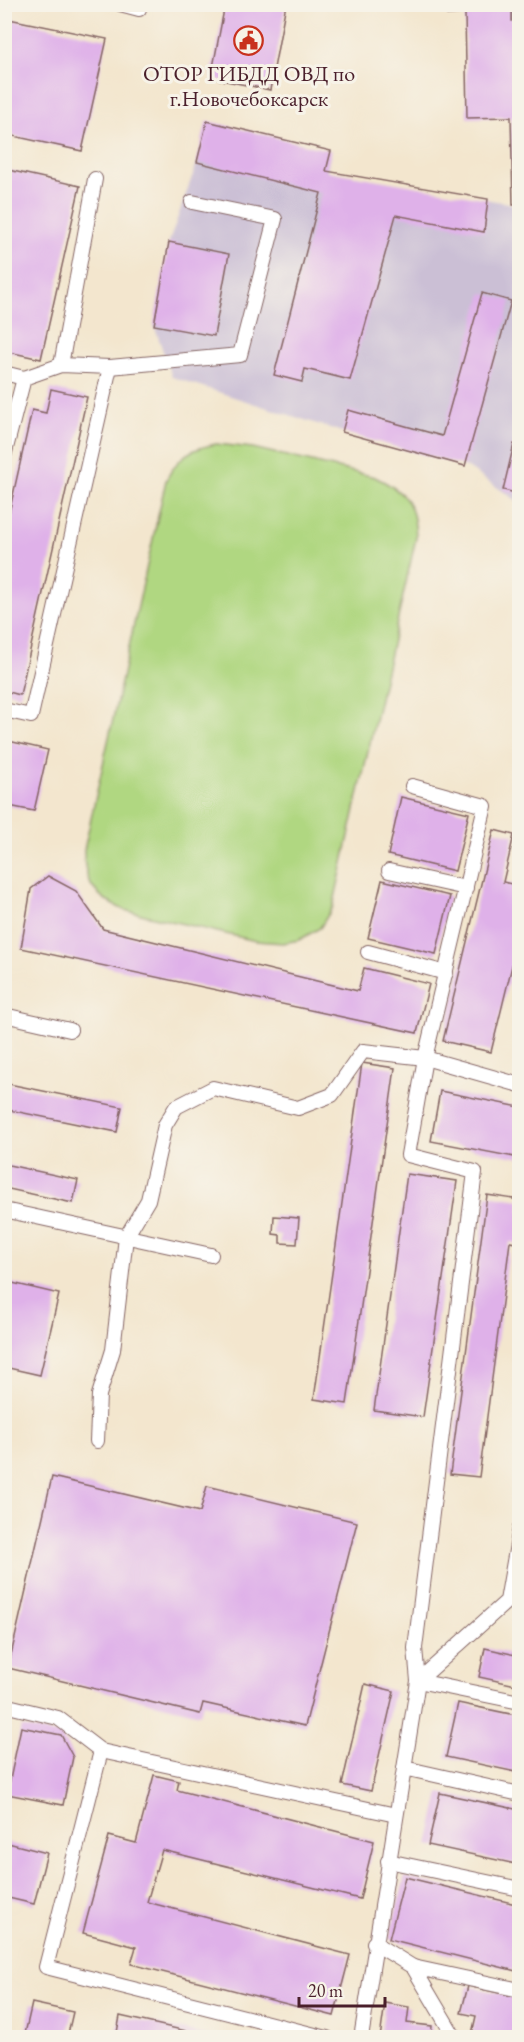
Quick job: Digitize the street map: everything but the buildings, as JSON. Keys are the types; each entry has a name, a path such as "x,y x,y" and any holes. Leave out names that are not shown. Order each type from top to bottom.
{"lane":[{"path":"120,4 139,9 140,4"},
{"path":"61,365 94,179"},
{"path":"4,373 24,378 61,365 110,367 240,355 275,219 192,202"},
{"path":"4,710 31,716 110,367"},
{"path":"4,456 24,378"},
{"path":"361,2037 374,1943 418,1681 415,1648 475,1172 408,1155 425,1058 485,806 412,786"},
{"path":"389,870 466,888"},
{"path":"368,952 446,973"},
{"path":"4,1015 70,1030"},
{"path":"97,1441 99,1395 113,1350 126,1236 148,1200 165,1125 176,1107 213,1089 298,1108 332,1095 363,1051 425,1058 519,1085"},
{"path":"4,1210 211,1255"},
{"path":"418,1681 507,1601 519,1528"},
{"path":"418,1681 519,1702"},
{"path":"4,1705 58,1718 101,1752 396,1815"},
{"path":"101,1752 46,1966 327,2037"},
{"path":"404,1768 519,1794"},
{"path":"388,1861 519,1889"},
{"path":"374,1943 413,1967 519,1990"},
{"path":"413,1967 454,2036"}],"shaded area":[{"path":"447,5 519,5 519,502 465,466 342,432 172,377 154,325 169,242 197,163 207,121 331,151 327,171 513,204 511,117 465,15 447,15"}],"green space":[{"path":"216,444 253,448 375,477 394,488 407,500 414,516 416,538 333,907 320,928 299,940 283,943 256,941 124,910 105,900 93,888 84,862 84,850 166,480 180,459 199,448"}],"place":[{"name":"ОТОР ГИБДД ОВД по г.Новочебоксарск","path":"249,41"}]}
